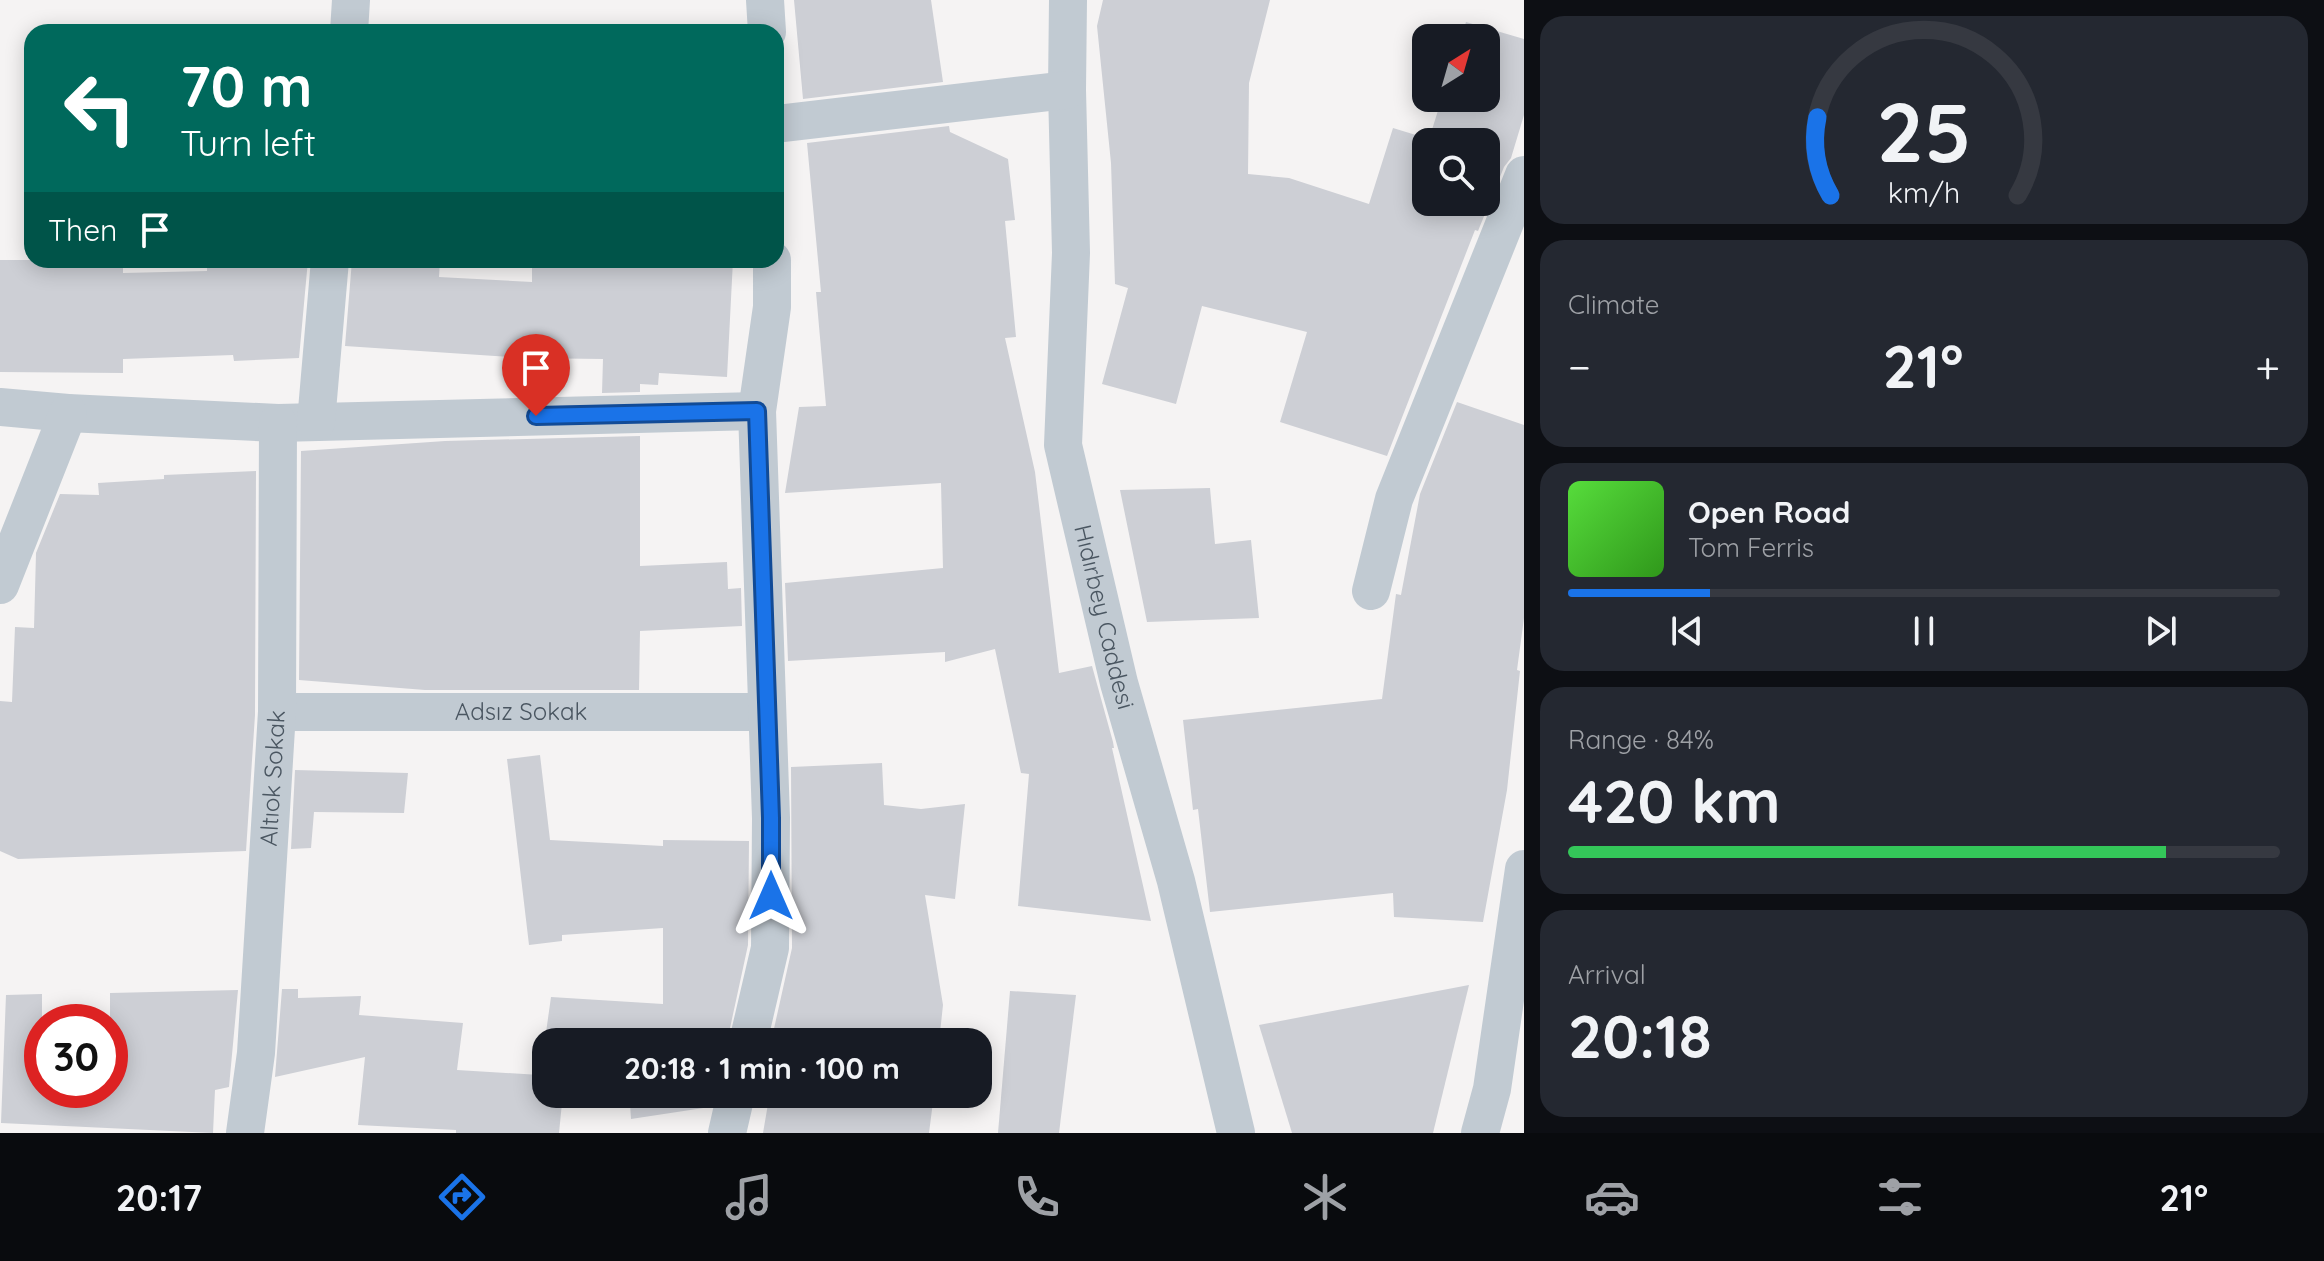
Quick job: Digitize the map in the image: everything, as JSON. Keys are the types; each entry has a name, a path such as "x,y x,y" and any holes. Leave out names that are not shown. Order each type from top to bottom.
{"street":[{"path":"350,24 351,0"},
{"path":"765,0 766,24"},
{"name":"Hıdırbey Caddesi","path":"1068,0 1071,253 1063,445 1119,683 1176,881 1236,1133"},
{"path":"784,123 1067,90"},
{"path":"1371,591 1394,499 1524,175"},
{"path":"316,422 329,268"},
{"path":"751,1028 770,948 771,818 757,411 772,307 772,268"},
{"path":"0,407 278,423 757,411"},
{"path":"0,585 68,413"},
{"name":"Altıok Sokak","path":"245,1133 256,1053 277,712 278,423"},
{"name":"Adsız Sokak","path":"277,712 766,712"},
{"path":"1480,1133 1492,1089 1524,869"},
{"path":"727,1133 733,1108"}],"building":[{"path":"794,0 931,0 943,82 803,99"},
{"path":"1103,0 1270,0 1249,83 1248,174 1289,178 1369,204 1393,128 1412,134 1412,216 1484,216 1478,231 1475,230 1387,456 1280,422 1307,332 1202,306 1176,404 1102,384 1128,288 1115,284 1111,163 1097,26"},
{"path":"1500,32 1524,39 1524,115 1511,158 1500,177 1500,128 1432,128 1438,112 1500,112"},
{"path":"949,126 950,132 1008,159 1015,220 1005,221 1016,337 1005,338 1035,472 1059,673 1092,666 1113,742 1151,921 1018,906 1029,774 1021,773 995,649 945,662 945,652 788,661 785,583 943,568 941,483 785,493 799,407 826,406 816,292 821,292 807,143"},
{"path":"0,260 24,260 24,268 123,268 123,273 207,271 207,268 307,268 299,358 234,361 233,355 123,359 123,373 0,372"},
{"path":"351,268 440,268 439,277 532,282 532,268 733,268 727,377 659,373 658,385 640,384 640,392 602,393 603,359 523,358 345,346"},
{"path":"1457,402 1524,425 1524,618 1517,670 1520,671 1507,790 1483,922 1394,917 1393,893 1210,912 1198,809 1193,810 1183,720 1382,699 1396,594 1401,595 1420,494"},
{"path":"640,436 640,566 727,562 728,589 741,588 742,626 640,631 639,690 425,690 299,680 301,451 445,441"},
{"path":"256,471 255,715 246,851 18,859 0,851 0,701 12,702 15,627 34,628 36,553 60,494 99,495 98,483 164,479 164,475"},
{"path":"1210,488 1215,544 1251,540 1259,618 1147,622 1120,490"},
{"path":"540,755 550,840 663,846 663,840 749,841 748,945 730,1028 547,1028 551,997 663,1004 663,928 562,935 562,941 529,945 507,759"},
{"path":"882,763 884,805 921,809 965,804 955,899 925,895 943,1005 941,1028 774,1028 792,948 791,767"},
{"path":"295,770 408,773 404,813 314,812 311,848 291,849"},
{"path":"1469,985 1433,1133 1292,1133 1259,1025"},
{"path":"282,989 298,989 298,998 361,996 359,1015 463,1023 457,1070 532,1075 532,1108 562,1108 559,1133 456,1133 456,1130 358,1125 365,1057 275,1077"},
{"path":"238,990 229,1087 215,1090 213,1133 1,1123 6,995 42,994 42,1004 24,1004 24,1108 128,1108 128,1004 110,1004 110,993"},
{"path":"1010,991 1076,995 1059,1133 998,1133"},
{"path":"630,1108 703,1108 631,1119"},
{"path":"767,1108 932,1108 929,1133 763,1133"}],"route":[{"path":"536,416 757,411 771,896"}]}
